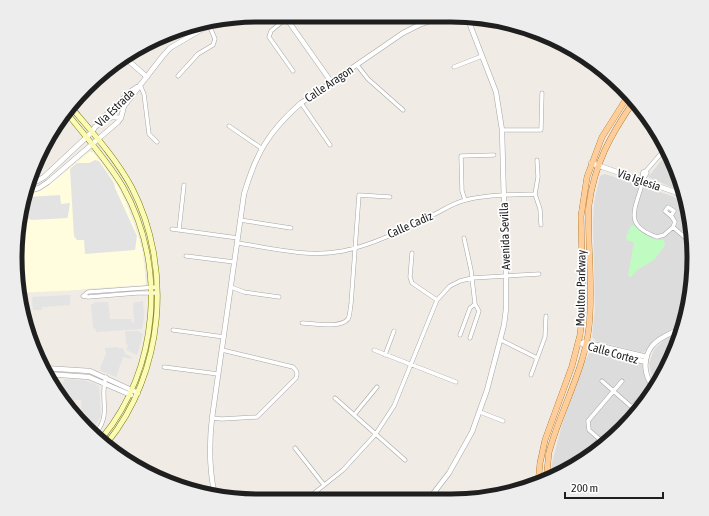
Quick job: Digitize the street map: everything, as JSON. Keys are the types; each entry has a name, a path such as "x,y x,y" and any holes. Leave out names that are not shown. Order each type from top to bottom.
{"main road":[{"name":"Moulton Parkway","path":"539,477 544,440 572,366 579,342 583,309 581,216 584,190 591,163 604,133 626,100"},
{"name":"Moulton Parkway","path":"547,474 552,438 586,344 591,303 589,207 594,179 598,166 612,135 631,106"},
{"path":"74,111 98,139 132,187 143,213 157,268 148,338 140,367 131,392 117,418 103,436"},
{"path":"69,116 107,163 123,188 142,231 158,311 150,360 137,395 123,423 109,441"}],"street":[{"path":"281,22 271,32 269,37 293,71"},
{"path":"291,22 332,82"},
{"name":"Calle Aragon","path":"214,489 209,447 212,418 244,194 250,173 262,148 280,123 301,103 403,33 427,22"},
{"name":"Avenida Sevilla","path":"435,492 449,473 462,451 480,412 501,340 506,309 504,195 500,111 496,92 469,23"},
{"path":"178,76 198,54 213,45 215,39 210,27"},
{"name":"Via Estrada","path":"32,190 39,188 48,182 118,122 121,118 124,106 170,48 200,29"},
{"path":"454,67 482,56"},
{"path":"129,61 146,77"},
{"name":"Calle Aragon","path":"357,65 368,80 403,110"},
{"name":"Via Estrada","path":"35,182 44,177 105,119 105,116 112,109 140,85"},
{"name":"Via Estrada","path":"140,85 144,94 149,134 157,142"},
{"path":"502,130 541,130 542,93"},
{"name":"Calle Aragon","path":"301,103 330,145"},
{"path":"105,119 113,117 121,118"},
{"path":"229,126 262,148"},
{"path":"662,152 646,171 647,174 642,181 633,215 636,224 643,230 657,237 663,236 673,227 675,222 665,211 670,207 674,212 671,216"},
{"path":"465,200 462,191 461,156 494,155"},
{"path":"537,160 538,177 535,194 540,209 541,225"},
{"name":"Via Iglesia","path":"591,163 678,194"},
{"path":"179,230 184,185"},
{"name":"Avenida Sevilla","path":"504,195 535,194"},
{"path":"302,323 335,325 343,323 348,319 351,304 359,195 390,197"},
{"name":"Calle Cadiz","path":"237,240 295,252 310,253 342,251 355,248 411,226 465,200 504,195"},
{"path":"240,220 291,228"},
{"path":"673,227 686,238"},
{"path":"172,229 237,240"},
{"path":"464,238 471,270 475,304 479,312 470,338"},
{"path":"412,253 410,277 412,283 437,300"},
{"path":"186,256 234,262"},
{"name":"Avenida Sevilla","path":"506,277 539,274"},
{"path":"314,494 343,470 375,434 394,406 437,300 450,286 460,281 472,278 506,277"},
{"path":"231,287 244,292 279,297"},
{"path":"154,290 137,293 88,297 83,296 88,292 154,290"},
{"path":"460,335 470,308 475,304"},
{"path":"531,375 545,337 546,316"},
{"path":"173,330 224,337"},
{"path":"385,355 394,331"},
{"path":"651,382 646,372 646,359 652,346 675,332"},
{"path":"501,340 537,358"},
{"name":"Calle Cortez","path":"579,342 646,359"},
{"path":"212,418 257,418 296,378 297,374 293,367 222,350"},
{"path":"374,350 411,366 456,382"},
{"path":"164,367 218,374"},
{"path":"50,368 86,370 106,377 137,395"},
{"path":"53,374 89,377 131,392"},
{"path":"97,431 105,417 103,388 106,377"},
{"path":"602,381 633,408"},
{"path":"594,446 600,439 589,430 587,426 588,420 622,381"},
{"path":"354,415 378,388"},
{"path":"335,398 405,460"},
{"path":"480,412 502,421"},
{"path":"295,448 324,485"}],"shaded area":[{"path":"89,152 93,152 119,188 126,202 143,253 146,284 79,290 25,293 22,258 24,227 30,197 31,194 40,191"},
{"path":"664,157 676,189 676,189 648,177"},
{"path":"95,160 99,161 114,183 137,236 135,250 85,254 84,240 77,240 74,236 70,169 77,163 89,163"},
{"path":"605,174 672,196 680,201 685,227 687,258 685,289 679,319 677,326 653,340 643,353 596,341 592,337 595,308 594,202 600,176"},
{"path":"60,195 61,204 70,203 67,218 26,219 30,197"},
{"path":"71,295 70,305 42,307 42,310 33,310 32,297"},
{"path":"143,301 144,318 142,329 96,332 96,329 93,328 91,304 94,304 94,302 108,302 110,319 132,319 132,323 134,323 133,303"},
{"path":"125,331 138,331 143,334 137,355 126,350 128,346 126,344"},
{"path":"674,334 663,362 653,380 649,364 653,352 656,347"},
{"path":"105,348 123,348 125,354 132,357 131,359 123,357 116,377 101,371 100,368 106,354"},
{"path":"590,352 646,362 647,381 650,385 628,414 607,435 582,454 551,472 552,463 561,428 582,366"},
{"path":"64,379 83,380 99,386 101,416 94,428 82,415 81,400 70,400 62,390 62,382 64,382"}],"green space":[{"path":"634,225 648,236 655,239 664,240 665,245 654,260 637,270 631,277 628,276 634,242 628,241 626,237 631,226"}]}
